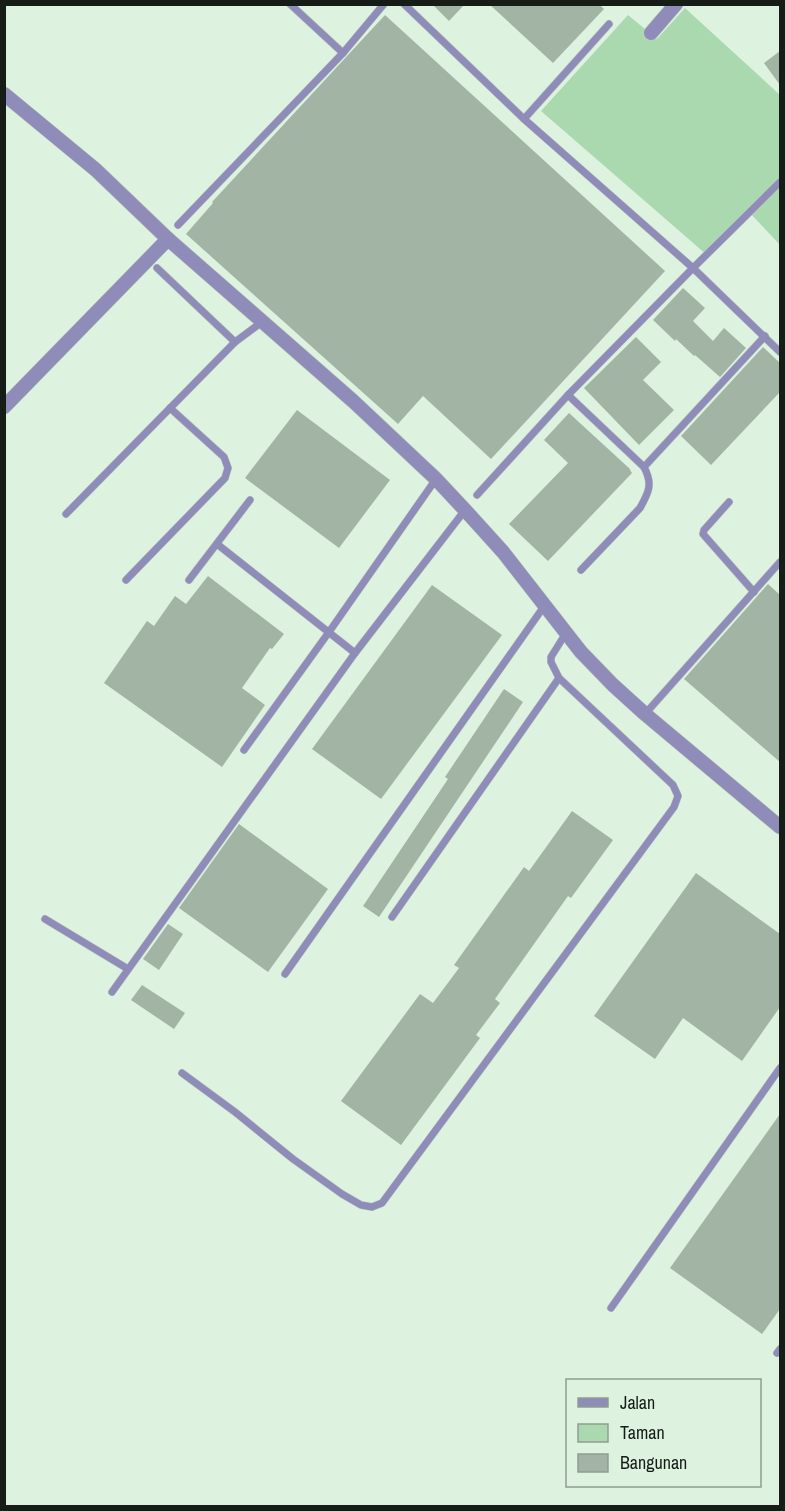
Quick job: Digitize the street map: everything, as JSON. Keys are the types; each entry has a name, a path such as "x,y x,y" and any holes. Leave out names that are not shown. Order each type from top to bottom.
{"street":[{"path":"651,33 676,4"},
{"path":"4,94 96,170 168,239 353,401 436,479 503,552 581,652 613,685 780,826"},
{"path":"4,407 168,239"}],"lane":[{"path":"290,4 343,53"},
{"path":"178,225 343,53 384,4"},
{"path":"404,4 524,119 693,268 780,351"},
{"path":"524,119 609,24"},
{"path":"477,495 568,395 780,182"},
{"path":"157,268 235,342"},
{"path":"66,514 235,342 262,322"},
{"path":"644,467 765,336"},
{"path":"568,395 644,467 650,487 640,508 581,570"},
{"path":"126,580 225,478 228,468 224,457 170,408"},
{"path":"243,750 436,479"},
{"path":"189,580 250,500"},
{"path":"729,502 703,534 754,592"},
{"path":"112,992 356,653 465,510"},
{"path":"217,544 356,653"},
{"path":"645,714 780,562"},
{"path":"285,974 545,605"},
{"path":"183,1073 293,1159 342,1194 361,1205 372,1207 382,1203 674,807 678,796 673,785 559,678 551,657 566,633"},
{"path":"392,917 559,678"},
{"path":"45,919 128,969"},
{"path":"611,1308 780,1068"}],"green space":[{"path":"685,8 780,95 780,245 750,213 707,255 541,111 628,15 657,39"}],"building":[{"path":"432,4 465,4 449,21"},
{"path":"489,4 599,4 604,9 553,63"},
{"path":"385,15 665,271 491,459 423,396 398,424 186,234 212,202"},
{"path":"780,51 780,85 764,63"},
{"path":"683,288 705,308 693,321 713,341 724,328 746,348 720,377 653,320"},
{"path":"636,337 661,362 643,380 674,410 639,445 584,388"},
{"path":"763,347 780,363 780,392 711,465 681,436"},
{"path":"297,410 390,480 339,548 245,478"},
{"path":"569,413 632,473 548,561 509,524 568,463 544,440"},
{"path":"208,576 284,634 272,649 270,648 242,688 265,705 222,767 104,683 147,621 154,626 175,596 186,604"},
{"path":"768,584 780,595 780,762 684,679"},
{"path":"432,585 502,635 381,799 312,749"},
{"path":"504,689 523,702 379,917 363,906 448,779 445,777"},
{"path":"572,811 613,840 571,898 568,896 495,999 500,1003 476,1035 480,1038 401,1145 341,1101 420,994 433,1003 459,968 454,965 524,867 529,871"},
{"path":"239,824 328,889 268,972 179,908"},
{"path":"696,873 780,934 780,1007 742,1061 683,1018 655,1059 594,1016"},
{"path":"168,924 183,934 159,970 143,959"},
{"path":"142,985 185,1013 174,1029 131,1000"},
{"path":"780,1114 780,1309 762,1334 670,1268"}]}
